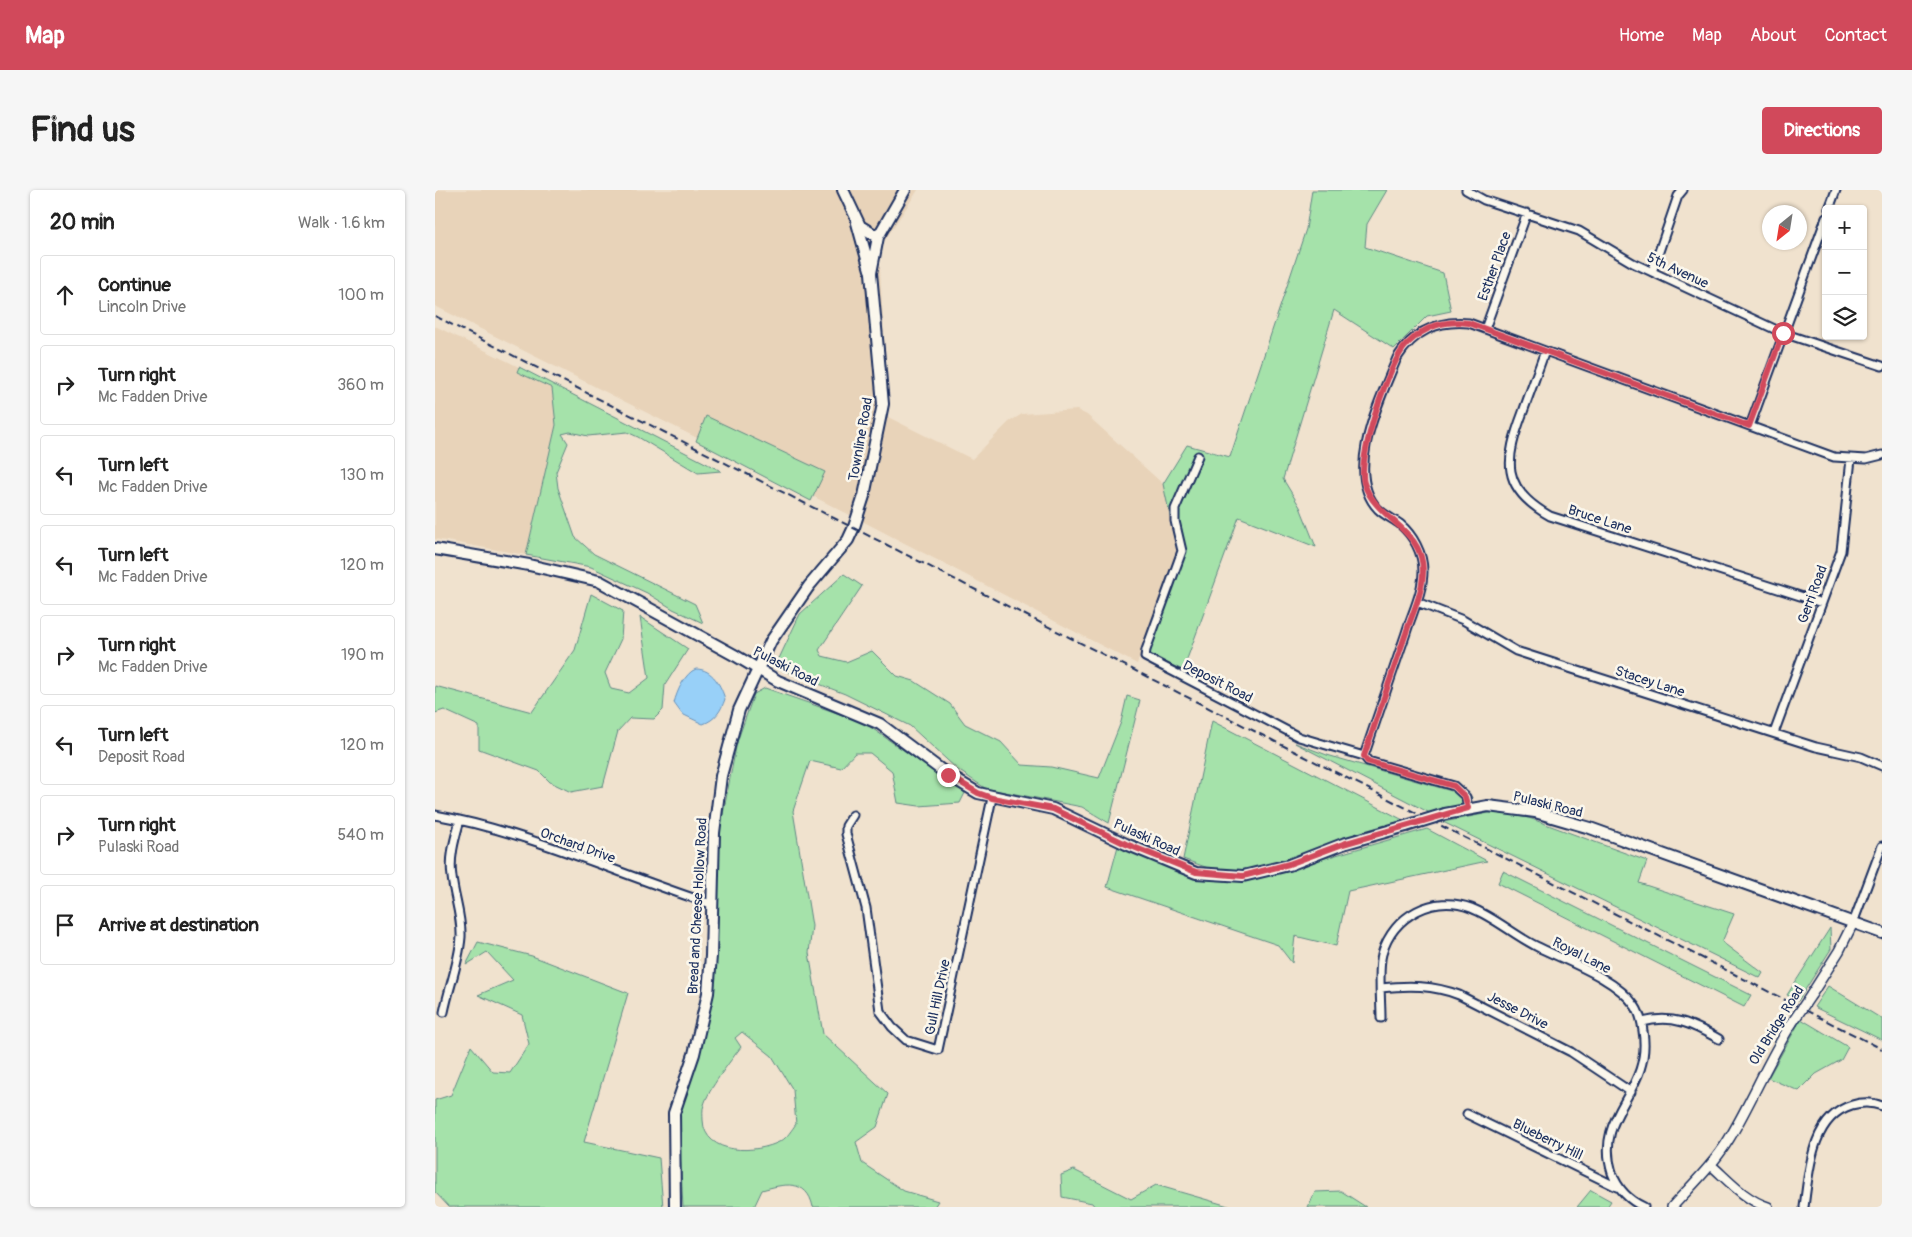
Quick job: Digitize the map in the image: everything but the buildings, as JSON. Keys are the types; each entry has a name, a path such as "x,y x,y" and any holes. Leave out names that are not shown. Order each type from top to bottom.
{"main road":[{"path":"843,190 856,220 871,272"},
{"name":"Townline Road","path":"758,669 771,641 809,586 848,540 864,496 883,404 871,272 878,237 905,190"},
{"path":"856,220 865,230 878,237"},
{"name":"Pulaski Road","path":"435,549 529,565 599,581 786,685 880,724 955,780 978,793 992,798 1053,809 1126,844 1196,872 1243,876 1289,864 1343,844 1445,814 1468,808 1504,807 1535,812 1590,828 1882,933"},
{"name":"Bread and Cheese Hollow Road","path":"675,1207 673,1113 694,1054 708,993 714,833 721,776 739,710 758,669"}],"street":[{"name":"5th Avenue","path":"1466,190 1485,200 1527,212 1579,231 1633,263 1783,333 1882,366"},
{"path":"1830,205 1836,190"},
{"path":"1652,272 1680,193"},
{"name":"Esther Place","path":"1485,329 1527,212"},
{"path":"1749,426 1822,229"},
{"path":"1364,756 1417,602 1423,571 1419,549 1411,536 1401,525 1378,509 1370,497 1364,481 1364,454 1390,376 1405,345 1419,333 1436,324 1453,321 1469,323 1834,457 1866,459 1882,455"},
{"name":"Bruce Lane","path":"1545,351 1509,454 1513,479 1527,501 1550,516 1822,603"},
{"name":"Deposit Road","path":"1198,456 1175,509 1175,521 1183,552 1146,650 1145,658 1299,737 1364,756 1367,761 1454,786 1465,797 1468,808"},
{"name":"Gerri Road","path":"1774,733 1841,551 1851,459"},
{"name":"Stacey Lane","path":"1417,602 1463,620 1516,651 1816,747 1861,757 1882,766"},
{"name":"Gull Hill Drive","path":"853,815 846,826 846,834 867,908 880,1011 892,1027 906,1040 938,1050 992,798"},
{"name":"Orchard Drive","path":"435,815 520,838 711,904"},
{"path":"444,1012 459,958 461,936 460,917 451,875 451,859 459,820"},
{"name":"Old Bridge Road","path":"1672,1207 1711,1164 1729,1139 1759,1079 1792,1023 1839,951 1853,923 1882,846"},
{"name":"Royal Lane","path":"1381,1018 1381,954 1400,923 1416,910 1436,904 1456,904 1472,908 1519,938 1610,983 1636,1007 1641,1022 1645,1059 1640,1074 1608,1134 1607,1157 1617,1187"},
{"name":"Jesse Drive","path":"1381,988 1420,985 1440,988 1459,995 1571,1052 1631,1092"},
{"path":"1641,1022 1662,1018 1681,1020 1719,1039"},
{"path":"1804,1207 1814,1150 1829,1119 1842,1108 1857,1104 1874,1103 1882,1106"},
{"name":"Blueberry Hill","path":"1467,1114 1617,1187"},
{"path":"1711,1164 1739,1192 1757,1204 1768,1207"},
{"path":"1617,1187 1644,1207"}],"shaded area":[{"path":"435,190 918,190 879,249 888,417 972,459 1009,422 1022,414 1077,410 1087,415 1163,484 1178,552 1137,664 864,522 435,306"},
{"path":"435,326 519,367 517,372 552,388 556,425 526,555 435,539"}],"green space":[{"path":"1312,190 1387,190 1367,224 1365,247 1443,273 1451,311 1427,316 1394,349 1334,310 1283,479 1300,507 1316,547 1239,517 1183,670 1141,652 1178,552 1163,484 1187,445 1230,457 1306,229"},
{"path":"519,367 721,471 698,473 627,432 588,436 570,432 562,434 568,443 556,472 558,488 575,537 594,554 695,604 703,623 673,609 647,593 591,567 526,555 556,425 552,388 517,372"},
{"path":"706,416 825,472 811,501 696,441"},
{"path":"844,574 862,586 819,650 822,656 846,662 872,651 897,676 914,681 950,704 965,724 1001,742 1022,765 1051,767 1099,778 1121,722 1127,696 1140,700 1109,823 1082,807 985,788 958,770 910,726 845,694 775,667 800,614"},
{"path":"591,594 623,611 621,639 605,673 611,689 629,693 649,678 640,617 688,649 665,685 663,710 654,719 630,718 618,731 603,786 571,792 550,782 539,771 479,749 479,726 444,710 435,713 435,686 532,712 575,650"},
{"path":"765,688 863,722 965,793 960,803 919,806 898,803 892,771 870,753 855,753 841,768 810,761 793,811 812,926 809,953 823,1034 888,1094 877,1127 856,1142 862,1163 904,1191 938,1201 934,1207 813,1207 805,1191 800,1187 786,1185 762,1190 754,1207 683,1207 678,1111 708,1007 719,835 737,742 754,694","holes":["742,1032 772,1056 793,1090 796,1124 783,1140 759,1148 733,1149 722,1146 712,1140 706,1132 703,1120 703,1107 715,1083 741,1047 735,1038"]},
{"path":"1212,721 1403,820 1271,865 1235,871 1211,869 1183,859"},
{"path":"1295,743 1327,755 1472,797 1471,803 1430,813"},
{"path":"1494,812 1529,818 1647,861 1639,883 1734,914 1722,942 1763,973 1760,978 1443,822"},
{"path":"1427,829 1487,861 1348,891 1336,946 1295,936 1292,963 1278,945 1107,887 1118,846 1195,879 1245,881"},
{"path":"1503,871 1751,995 1744,1007 1498,883"},
{"path":"1830,928 1831,949 1798,1001 1787,995"},
{"path":"478,942 532,956 628,993 584,1142 659,1158 663,1207 449,1207 435,1192 435,1100 451,1095 471,1046 493,1072 510,1073 529,1044 522,1015 478,995 513,980 487,952 466,965"},
{"path":"1828,986 1882,1019 1882,1040 1814,1007"},
{"path":"1801,1019 1848,1047 1841,1060 1816,1074 1799,1091 1768,1078"},
{"path":"1074,1170 1131,1199 1156,1185 1232,1207 1095,1207 1092,1203 1062,1197 1061,1175"},
{"path":"1591,1190 1611,1201 1607,1207 1577,1207"},
{"path":"1341,1191 1366,1207 1308,1207 1315,1192"}],"water":[{"path":"696,669 712,675 719,684 725,699 717,714 703,724 682,714 674,703 685,678"}],"railway":[{"path":"435,316 1882,1049"}],"route":[{"path":"948,775 978,793 992,798 1053,809 1073,816 1126,844 1196,872 1243,876 1289,864 1343,844 1468,808 1465,797 1454,786 1367,761 1364,756 1422,584 1423,571 1419,549 1401,525 1378,509 1370,497 1364,481 1362,467 1368,436 1397,358 1405,345 1419,333 1436,324 1453,321 1469,323 1749,426 1783,333"}]}
